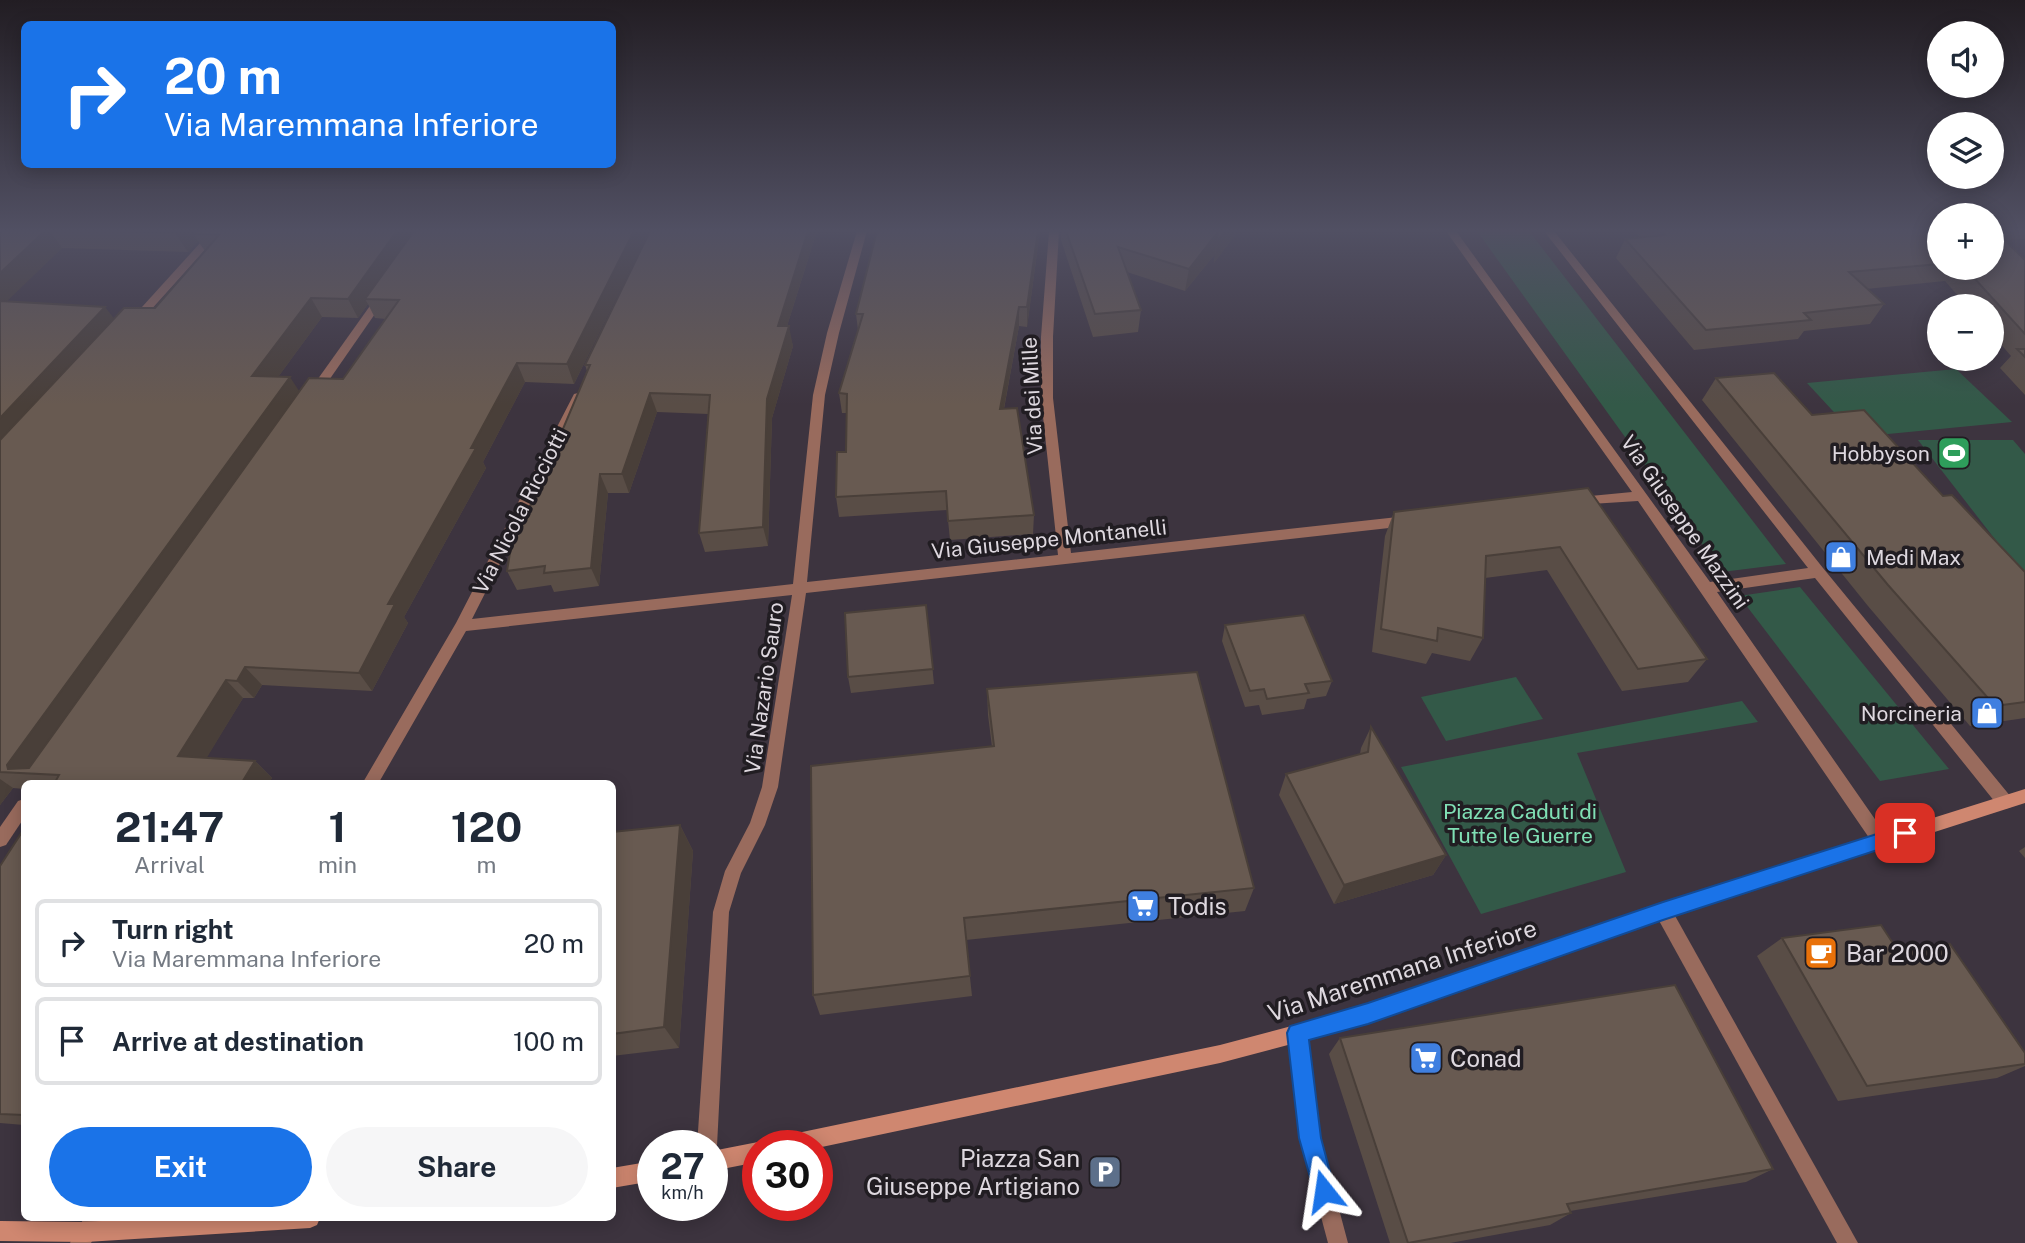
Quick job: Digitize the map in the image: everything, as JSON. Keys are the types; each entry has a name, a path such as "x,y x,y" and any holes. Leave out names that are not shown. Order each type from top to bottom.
{"main road":[{"name":"Via Maremmana Inferiore","path":"833,1135 1220,1054 1368,1013 1663,911 2025,796"},
{"path":"616,1177 637,1174"},
{"path":"0,1231 87,1231 259,1221"}],"street":[{"path":"123,334 164,289"},
{"path":"309,400 387,289"},
{"name":"Via Nazario Sauro","path":"708,1130 720,912 733,871 762,812 770,787 800,587 819,394 845,289"},
{"name":"Via dei Mille","path":"1050,289 1047,398 1065,558"},
{"name":"Via Giuseppe Mazzini","path":"1493,289 1707,588 1880,841"},
{"path":"1595,289 1818,572 2005,802"},
{"name":"Via Nicola Ricciotti","path":"372,780 462,626 584,383"},
{"path":"1572,503 1641,496"},
{"name":"Via Giuseppe Montanelli","path":"462,626 1421,520"},
{"path":"1707,588 1818,572"},
{"path":"0,841 21,810"},
{"path":"1663,911 1848,1243"},
{"path":"1297,1033 1310,1138 1338,1243"}],"green space":[{"path":"1519,289 1574,289 1786,564 1722,572"},
{"path":"1958,371 2012,422 1857,437 1807,383"},
{"path":"1918,440 2013,440 2025,454 2025,578"},
{"path":"1800,587 1949,769 1880,781 1739,596"},
{"path":"1516,677 1543,719 1446,741 1421,697"},
{"name":"Piazza Caduti di Tutte le Guerre","path":"1742,701 1758,722 1577,753 1626,872 1481,914 1401,767"}],"building":[{"path":"172,289 355,289 348,299 311,298 252,376 290,377 7,765 8,769 29,768 309,378 343,379 399,300 365,299 372,289 605,289 567,364 517,363 471,448 476,448 388,604 395,604 359,673 245,667 237,681 226,680 178,756 255,761 243,780 56,780 59,775 0,772 0,440 124,308 155,308"},
{"path":"622,289 790,289 778,326 789,326 767,399 763,527 699,533 710,395 650,393 622,474 600,474 591,568 544,573 545,566 507,571 516,516 527,514 590,365 585,365"},
{"path":"862,289 1030,289 1027,307 1019,307 1000,409 1017,408 1034,515 948,521 946,491 836,497 837,452 846,452 847,394 839,393 863,314 856,314"},
{"path":"1086,289 1133,289 1141,310 1095,314"},
{"path":"1670,289 1868,289 1884,304 1804,313 1811,320 1706,330"},
{"path":"1984,289 2025,289 2025,334 2004,311 2004,294 1989,294"},
{"path":"0,301 105,307 0,418"},
{"path":"2017,349 2025,349 2025,357"},
{"path":"1774,373 1812,415 1864,410 1943,496 1952,495 2025,572 2025,702 1995,706 1888,585 1716,378"},
{"path":"1588,488 1707,659 1638,669 1560,547 1486,556 1483,638 1438,628 1437,641 1381,629 1394,512"},
{"path":"926,605 933,669 848,677 845,613"},
{"path":"1304,615 1332,681 1305,684 1309,693 1267,699 1264,689 1250,691 1225,625"},
{"path":"1197,672 1254,888 964,918 970,976 813,995 811,766 994,746 987,689"},
{"path":"1371,727 1446,855 1344,885 1286,774 1368,752"},
{"path":"680,825 664,1027 616,1033 616,832"},
{"path":"21,834 21,1115 0,1114 0,866"},
{"path":"1881,925 1898,951 1950,944 2025,1053 2025,1064 1867,1086 1782,938"},
{"path":"1675,985 1773,1169 1567,1204 1571,1213 1408,1243 1340,1038"}],"place":[{"name":"Hobbyson","path":"1954,453"},
{"name":"Medi Max","path":"1841,557"},
{"name":"Norcineria","path":"1987,713"},
{"name":"Todis","path":"1143,906"},
{"name":"Bar 2000","path":"1821,953"},
{"name":"Conad","path":"1426,1058"},
{"name":"Piazza San Giuseppe Artigiano","path":"1105,1172"}],"route":[{"path":"1324,1191 1310,1138 1297,1033 1368,1013 1663,911 1905,833"}]}
